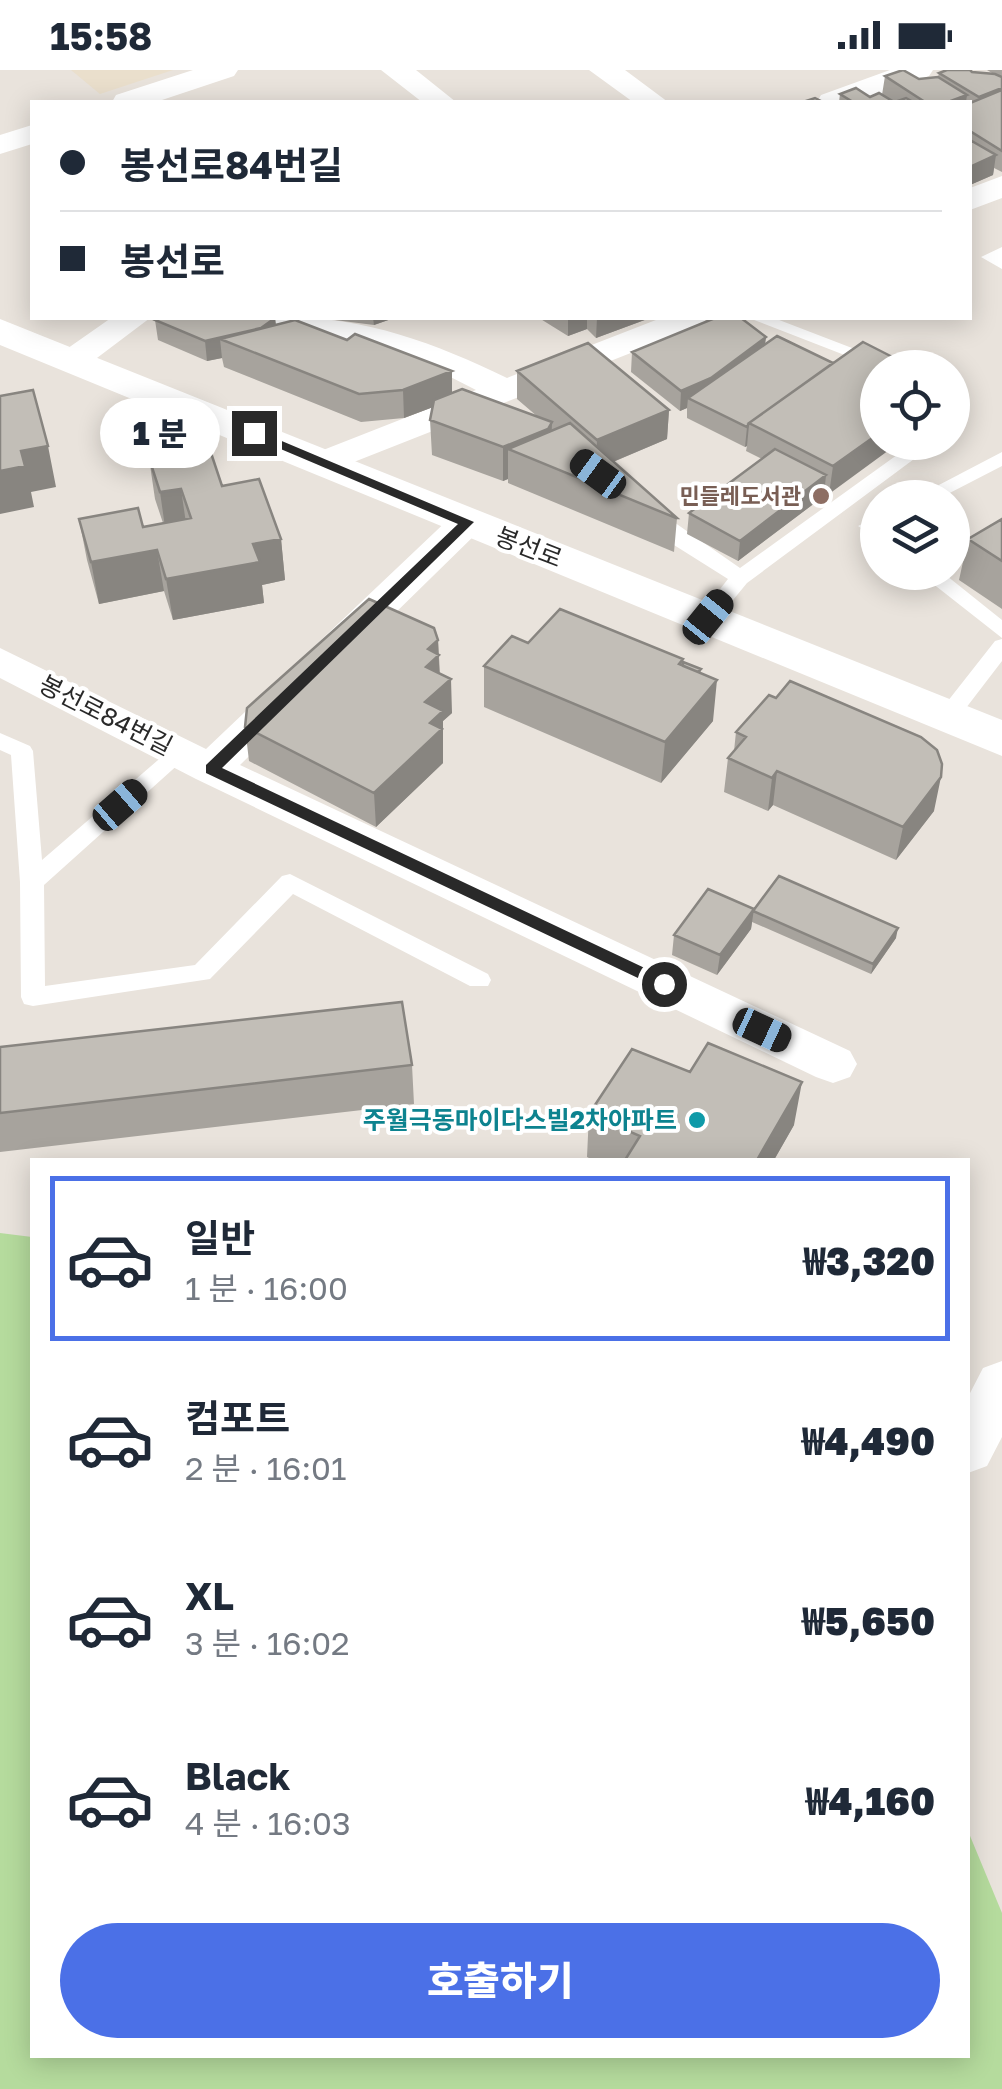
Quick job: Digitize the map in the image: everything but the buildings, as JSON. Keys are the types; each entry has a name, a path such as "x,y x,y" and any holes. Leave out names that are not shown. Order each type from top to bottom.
{"main road":[{"name":"봉선로","path":"0,331 1002,739"}],"street":[{"path":"132,100 223,70"},
{"path":"396,70 438,100"},
{"path":"604,70 649,100"},
{"path":"837,100 915,71"},
{"path":"0,145 30,135"},
{"path":"972,199 1002,186"},
{"path":"73,360 129,320"},
{"path":"290,320 370,334 435,356 499,403"},
{"path":"326,462 499,403 686,320"},
{"path":"196,761 467,522"},
{"name":"봉선로84번길","path":"0,661 196,761 832,1064"},
{"path":"970,1446 1002,1384"}],"lane":[{"path":"1002,252 990,257 1002,264"},
{"path":"763,320 860,355"},
{"path":"959,480 1002,458"},
{"path":"708,617 740,578 903,460"},
{"path":"636,503 681,540 740,578"},
{"path":"951,590 1002,630"},
{"path":"948,716 1002,646"},
{"path":"0,740 22,751 32,882 33,998 202,973 290,882 479,980"},
{"path":"32,882 196,761"}],"shaded area":[{"path":"71,70 173,70 100,94"}],"green space":[{"path":"0,1233 30,1237 30,2058 970,2058 970,1836 1002,1913 1002,2089 0,2089"}],"place":[{"name":"민들레도서관","path":"821,496"},
{"name":"주월극동마이다스빌2차아파트","path":"697,1120"}],"route":[{"path":"254,433 467,522 212,769 664,984"}]}
